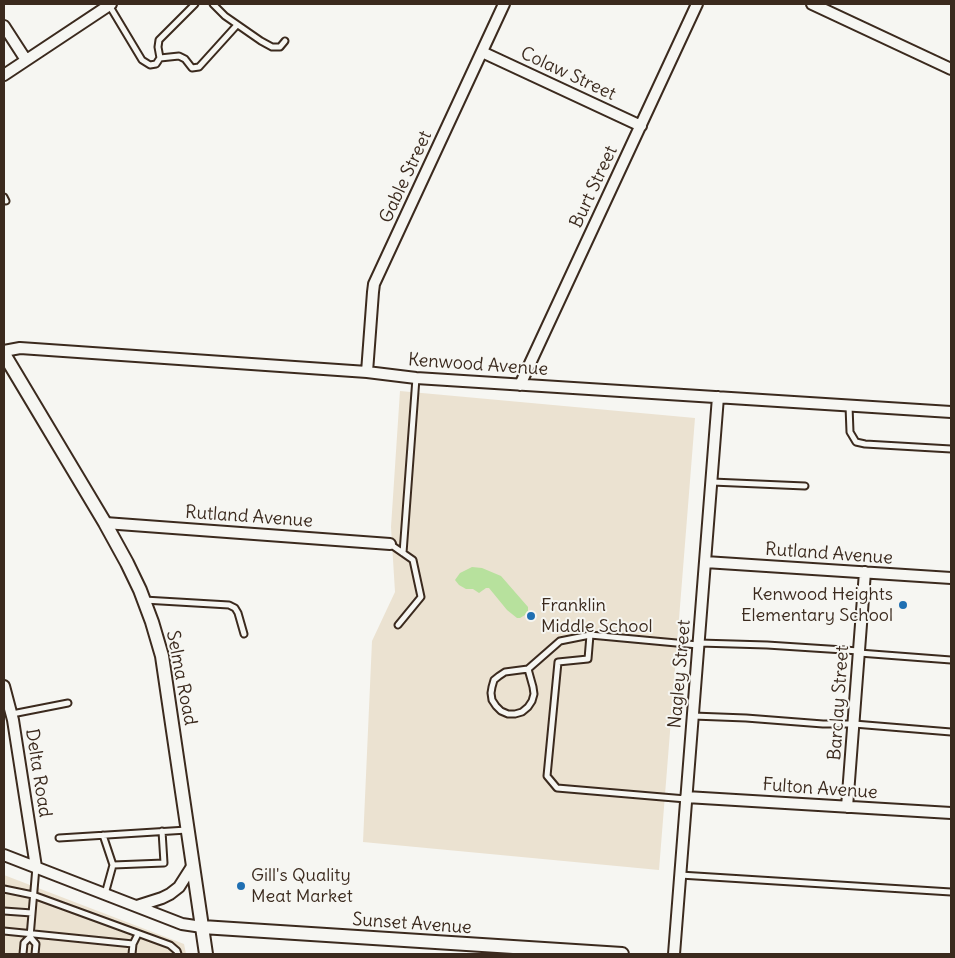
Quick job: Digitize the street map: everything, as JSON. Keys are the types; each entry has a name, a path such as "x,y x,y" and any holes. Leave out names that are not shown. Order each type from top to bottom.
{"street":[{"path":"4,75 110,4"},
{"name":"Gable Street","path":"367,372 374,284 504,4"},
{"name":"Burt Street","path":"520,385 697,4"},
{"path":"812,4 951,69"},
{"path":"4,26 26,60"},
{"name":"Colaw Street","path":"482,52 641,126"},
{"name":"Kenwood Avenue","path":"4,353 20,348 367,372 416,378 951,412"},
{"name":"Selma Road","path":"4,353 128,563 152,622 162,656 206,954"},
{"name":"Nagley Street","path":"674,954 718,397"},
{"name":"Rutland Avenue","path":"105,523 390,544"},
{"name":"Rutland Avenue","path":"705,562 951,578"},
{"name":"Barclay Street","path":"847,807 865,572"},
{"name":"Delta Road","path":"4,686 20,755 36,867"},
{"name":"Fulton Avenue","path":"686,798 951,814"},
{"name":"Sunset Avenue","path":"4,855 182,924 202,928 622,954"},
{"path":"137,906 170,894 179,887 193,865"}],"lane":[{"path":"110,4 142,60 150,65 156,64 160,58 159,40 195,4"},
{"path":"213,4 237,25 272,47 280,47 285,41"},
{"path":"160,58 179,56 185,59 192,68 200,67 237,25"},
{"path":"403,553 416,378"},
{"path":"849,405 850,432 856,442 951,449"},
{"path":"711,482 805,486"},
{"path":"390,544 413,560 421,597 398,625"},
{"path":"144,600 229,605 238,613 244,634"},
{"path":"590,635 588,659 558,662 547,776 557,788 686,798"},
{"path":"528,669 534,694 532,701 522,712 508,714 501,711 492,700 491,693 494,680 505,672 528,669 560,641 590,635 698,644 767,645 951,660"},
{"path":"12,714 68,703"},
{"path":"693,716 823,724 854,724 951,732"},
{"path":"59,838 188,830"},
{"path":"113,865 164,863 162,831"},
{"path":"103,835 113,865 105,894"},
{"path":"23,954 24,942 30,935 36,867"},
{"path":"680,875 951,892"},
{"path":"4,889 33,896 170,945 178,954"},
{"path":"4,911 32,913"},
{"path":"4,931 133,944"},
{"path":"132,954 133,944 138,934"},
{"path":"30,935 36,944 35,954"}],"shaded area":[{"name":"Franklin Middle School","path":"400,391 695,418 659,870 363,842 372,641 395,592 391,527"},
{"path":"4,875 184,944 186,954 4,954"}],"green space":[{"path":"472,567 482,568 501,576 528,607 525,615 517,618 507,610 489,588 479,593 459,585 455,580 460,573"}],"place":[{"name":"Kenwood Heights Elementary School","path":"903,605"},
{"name":"Franklin Middle School","path":"531,616"},
{"name":"Gill's Quality Meat Market","path":"241,886"}]}
